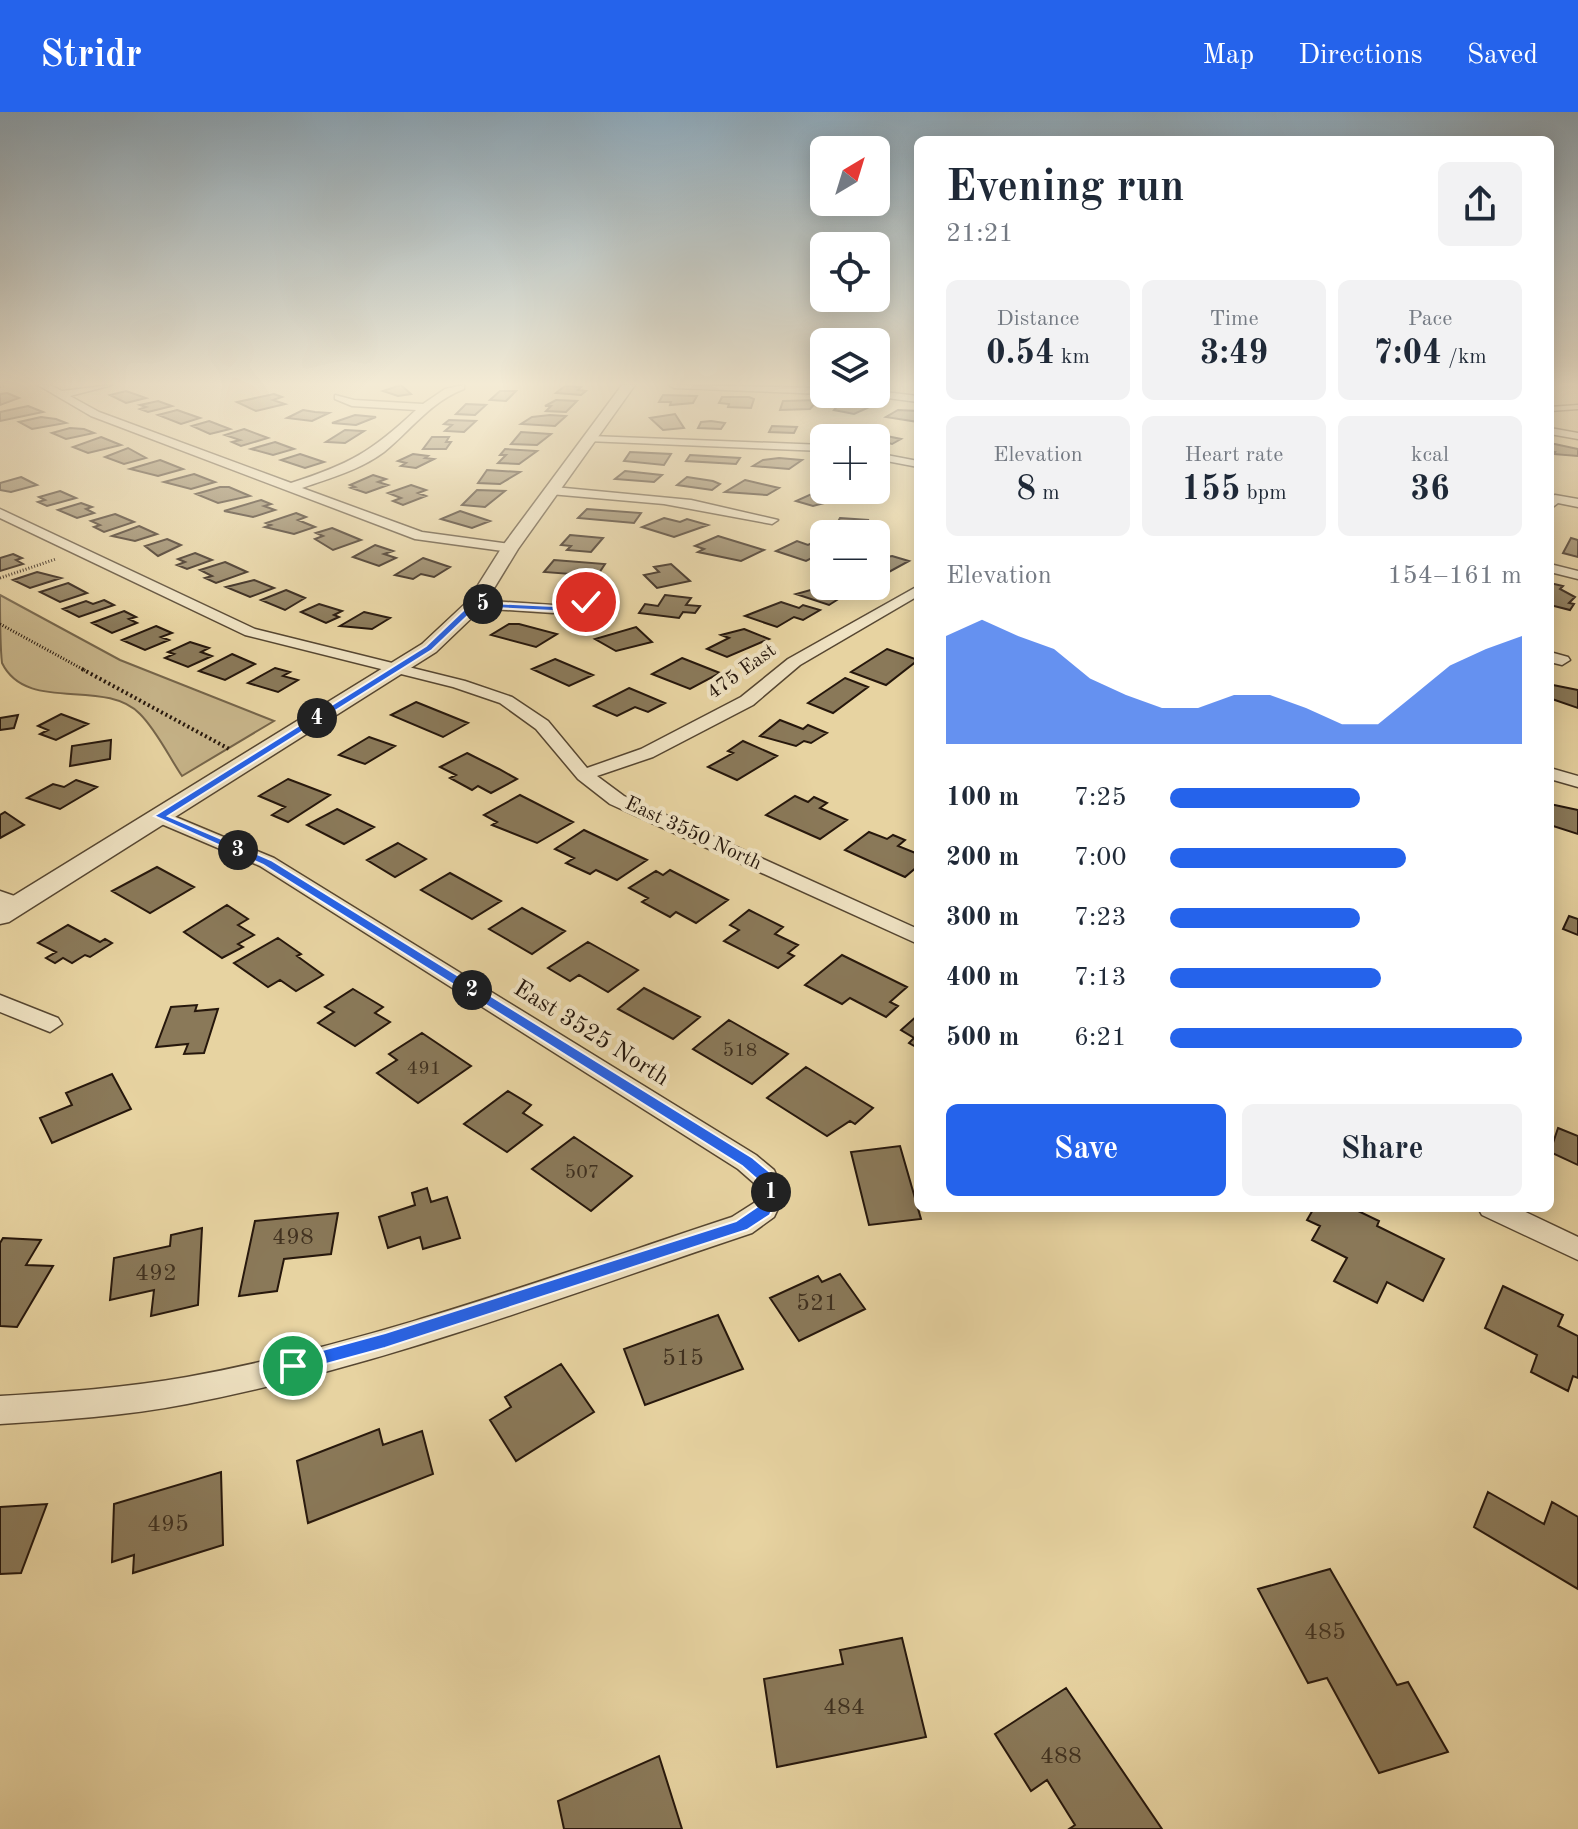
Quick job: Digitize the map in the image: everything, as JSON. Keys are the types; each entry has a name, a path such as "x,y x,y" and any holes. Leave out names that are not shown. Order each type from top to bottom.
{"street":[{"path":"233,465 420,536 510,548"},
{"path":"292,487 349,465"},
{"path":"0,916 9,900 159,816 429,648 475,604 510,548 572,465"},
{"path":"554,491 647,496 714,505 772,520"},
{"path":"1554,502 1578,503"},
{"name":"East 3550 North","path":"0,513 250,632 459,684 506,700 542,725 584,775 617,800 914,935"},
{"path":"1554,569 1578,575"},
{"name":"475 East","path":"584,775 647,753 700,727 747,701 794,662 914,593"},
{"path":"475,604 553,609 586,602"},
{"path":"1554,774 1578,782"},
{"name":"East 3525 North","path":"6,1410 192,1387 293,1366 385,1341 742,1225 764,1210 772,1194 765,1177 747,1162 267,862 159,816"},
{"path":"0,1003 50,1024"},
{"path":"1499,1212 1578,1249"}],"path":[{"path":"0,578 60,558"},
{"path":"0,624 233,751"}],"shaded area":[{"path":"0,595 120,660 274,721 182,776 146,721 125,703 87,695 47,692 29,687 14,678 2,663"}],"building":[{"path":"143,465 173,465 183,469 158,476 130,469"},
{"path":"754,465 795,465 789,469"},
{"path":"487,470 520,472 500,484 478,483"},
{"path":"625,471 662,475 654,482 615,479"},
{"path":"194,474 215,482 191,489 164,482"},
{"path":"373,475 386,479 378,482 388,485 366,493 351,488 355,487 350,485"},
{"path":"21,477 37,485 11,492 0,490 0,483"},
{"path":"687,477 720,484 712,490 677,485"},
{"path":"745,480 779,488 767,495 725,492"},
{"path":"411,485 426,490 418,493 426,496 403,505 393,501 401,498 388,493"},
{"path":"229,487 250,496 218,503 196,494"},
{"path":"477,490 505,491 485,507 462,505"},
{"path":"60,491 76,498 47,506 38,502 45,500 39,497"},
{"path":"810,495 810,504 821,504 813,506 796,501"},
{"path":"261,500 271,504 264,506 275,510 253,517 224,511"},
{"path":"81,503 92,507 86,509 94,513 77,518 58,510"},
{"path":"587,509 641,513 634,523 578,518"},
{"path":"460,511 490,521 472,528 441,519"},
{"path":"296,513 306,517 298,520 315,527 294,534 265,527 271,525 266,523"},
{"path":"115,514 134,522 104,532 94,527 100,525 91,521"},
{"path":"664,518 680,522 687,519 708,525 674,537 642,527"},
{"path":"139,526 157,534 135,541 112,536"},
{"path":"332,528 361,540 333,550 315,539 323,536 316,533"},
{"path":"570,535 603,538 591,552 567,550 571,546 561,545"},
{"path":"718,536 764,550 741,561 698,552 704,549 695,546"},
{"path":"1571,538 1578,540 1578,557 1563,553"},
{"path":"167,539 181,545 158,556 145,546"},
{"path":"797,541 808,545 810,559 806,561 776,551"},
{"path":"375,545 393,551 384,554 396,558 379,566 353,557"},
{"path":"195,553 212,560 187,569 177,565 185,562 178,559"},
{"path":"13,554 22,558 16,560 23,564 0,571 0,558"},
{"path":"892,556 909,561 890,571"},
{"path":"423,558 450,567 434,577 421,574 413,579 395,575"},
{"path":"554,560 605,564 597,576 544,572"},
{"path":"225,562 247,572 216,583 205,578 212,576 200,570"},
{"path":"671,564 690,581 657,588 644,575 659,572 654,567"},
{"path":"37,572 61,578 30,588 13,580"},
{"path":"254,580 274,588 250,597 226,587"},
{"path":"68,583 87,593 60,602 40,592"},
{"path":"1554,584 1563,586 1560,589 1575,597 1569,603 1574,604 1570,610 1554,606"},
{"path":"286,590 305,598 285,610 261,600"},
{"path":"810,590 810,599 796,594"},
{"path":"665,595 691,598 686,605 700,606 695,613 683,612 679,618 639,613 645,604 658,606"},
{"path":"104,600 114,605 79,617 63,609 86,601 93,604"},
{"path":"814,600 837,600 829,605"},
{"path":"781,602 820,610 803,620 794,617 777,627 745,616"},
{"path":"319,604 342,611 334,615 339,617 326,623 301,612"},
{"path":"124,611 136,617 129,619 137,623 112,633 92,623"},
{"path":"364,612 390,618 372,629 340,626"},
{"path":"509,624 557,634 536,647 491,635"},
{"path":"156,626 172,633 161,637 169,640 145,650 122,640"},
{"path":"636,627 652,642 616,651 595,639"},
{"path":"744,629 769,639 727,657 707,649 729,638 721,635"},
{"path":"190,642 209,648 201,652 212,656 188,667 165,658 174,654 168,652"},
{"path":"887,649 914,659 914,663 886,685 851,672"},
{"path":"232,654 255,664 225,680 199,671"},
{"path":"682,658 720,673 690,689 652,674"},
{"path":"555,659 593,675 569,686 532,669"},
{"path":"275,668 290,672 283,676 298,680 278,692 248,683"},
{"path":"845,678 868,687 833,713 808,703"},
{"path":"1554,685 1578,690 1578,708 1554,700"},
{"path":"629,688 665,703 648,712 635,707 617,716 594,706"},
{"path":"416,702 468,723 443,737 391,715"},
{"path":"61,714 88,724 56,740 40,734 48,730 38,726"},
{"path":"18,715 14,728 0,730 0,718"},
{"path":"780,720 803,729 808,725 827,733 811,743 804,741 796,746 760,736"},
{"path":"369,737 395,746 365,764 339,755"},
{"path":"111,740 110,759 70,766 72,746"},
{"path":"743,741 777,756 737,780 708,767 733,753 728,751"},
{"path":"467,753 517,779 491,793 478,786 472,790 450,778 456,775 440,767"},
{"path":"288,779 330,795 288,822 272,815 285,807 259,796"},
{"path":"76,780 97,787 60,809 27,798 53,784 64,787"},
{"path":"520,795 573,822 537,843 492,825 497,822 484,815"},
{"path":"795,796 808,802 814,797 827,803 820,808 847,820 820,839 766,815"},
{"path":"1554,805 1578,810 1578,834 1554,826"},
{"path":"337,809 374,827 344,844 307,825"},
{"path":"5,812 24,825 0,838 0,815"},
{"path":"584,830 647,860 617,880 596,870 590,874 566,863 574,858 555,849"},
{"path":"869,832 887,839 893,835 905,840 898,846 914,852 914,869 905,877 845,850"},
{"path":"398,843 426,859 395,877 367,860"},
{"path":"157,867 194,887 150,913 112,891"},
{"path":"670,870 728,900 696,923 676,912 670,917 642,902 648,898 629,888 656,871 663,875"},
{"path":"450,873 501,901 472,919 421,890"},
{"path":"227,905 248,919 238,925 254,935 238,944 243,947 222,958 184,932"},
{"path":"522,908 565,931 532,954 489,929"},
{"path":"749,910 783,927 775,934 798,945 788,953 794,956 778,968 724,941 739,930 730,925"},
{"path":"1569,916 1578,919 1578,935 1563,929"},
{"path":"68,925 100,942 105,939 112,943 90,957 85,955 72,963 63,958 55,963 46,958 56,952 38,943"},
{"path":"278,938 323,975 296,991 280,980 268,987 234,963"},
{"path":"588,942 638,970 608,992 579,975 570,981 548,968"},
{"path":"842,955 907,987 890,1002 898,1006 886,1017 850,998 842,1004 805,985"},
{"path":"644,988 700,1017 673,1039 618,1009"},
{"path":"353,989 383,1007 375,1013 390,1022 355,1046 318,1023 334,1012 325,1007"},
{"path":"197,1005 195,1011 218,1009 204,1053 184,1054 188,1044 156,1047 171,1007"},
{"path":"914,1019 914,1038 901,1030"},
{"path":"729,1020 788,1054 752,1084 693,1049"},
{"path":"422,1033 471,1066 418,1103 377,1073 397,1060 389,1054"},
{"path":"806,1067 873,1108 855,1124 850,1121 827,1136 767,1098"},
{"path":"112,1074 131,1109 52,1143 40,1118 72,1105 66,1093"},
{"path":"508,1091 531,1105 523,1113 542,1125 507,1152 464,1124"},
{"path":"1558,1128 1578,1136 1578,1165 1554,1154"},
{"path":"574,1137 632,1176 591,1211 532,1169"},
{"path":"900,1146 914,1195 914,1212 919,1212 921,1219 869,1225 851,1152"},
{"path":"427,1188 431,1202 447,1197 460,1238 423,1249 420,1237 388,1248 379,1217 415,1205 412,1193"},
{"path":"1312,1212 1360,1212 1379,1221 1377,1226 1444,1259 1423,1301 1387,1282 1377,1303 1334,1281 1347,1258 1312,1240 1320,1226 1307,1220"},
{"path":"338,1213 331,1254 284,1259 277,1291 239,1296 255,1221"},
{"path":"202,1228 198,1305 151,1316 154,1290 110,1300 114,1258 170,1246 171,1235"},
{"path":"3,1238 41,1240 26,1265 53,1266 17,1327 0,1326 0,1243"},
{"path":"840,1274 865,1309 799,1341 770,1298 818,1276 822,1282"},
{"path":"1503,1286 1563,1315 1558,1326 1578,1336 1578,1378 1573,1376 1568,1391 1531,1372 1537,1355 1485,1328"},
{"path":"718,1315 743,1369 645,1405 624,1349"},
{"path":"561,1364 594,1412 516,1461 490,1420 511,1407 505,1397"},
{"path":"379,1429 383,1445 422,1431 433,1474 308,1523 297,1461"},
{"path":"221,1472 223,1545 133,1573 134,1555 112,1562 114,1504"},
{"path":"1488,1492 1544,1524 1552,1502 1578,1517 1578,1589 1474,1527"},
{"path":"47,1504 21,1573 0,1574 0,1507"},
{"path":"1330,1569 1397,1685 1408,1682 1448,1752 1379,1773 1327,1678 1308,1683 1258,1589"},
{"path":"902,1638 926,1737 777,1767 764,1679 843,1664 840,1650"},
{"path":"1066,1688 1162,1829 1069,1829 1075,1825 1047,1780 1031,1791 995,1734"},
{"path":"659,1756 682,1829 564,1829 558,1801"}],"route":[{"path":"293,1366 385,1341 742,1225 764,1210 772,1194 765,1177 747,1162 267,862 159,816 429,648 475,604 553,609 586,602"}]}
